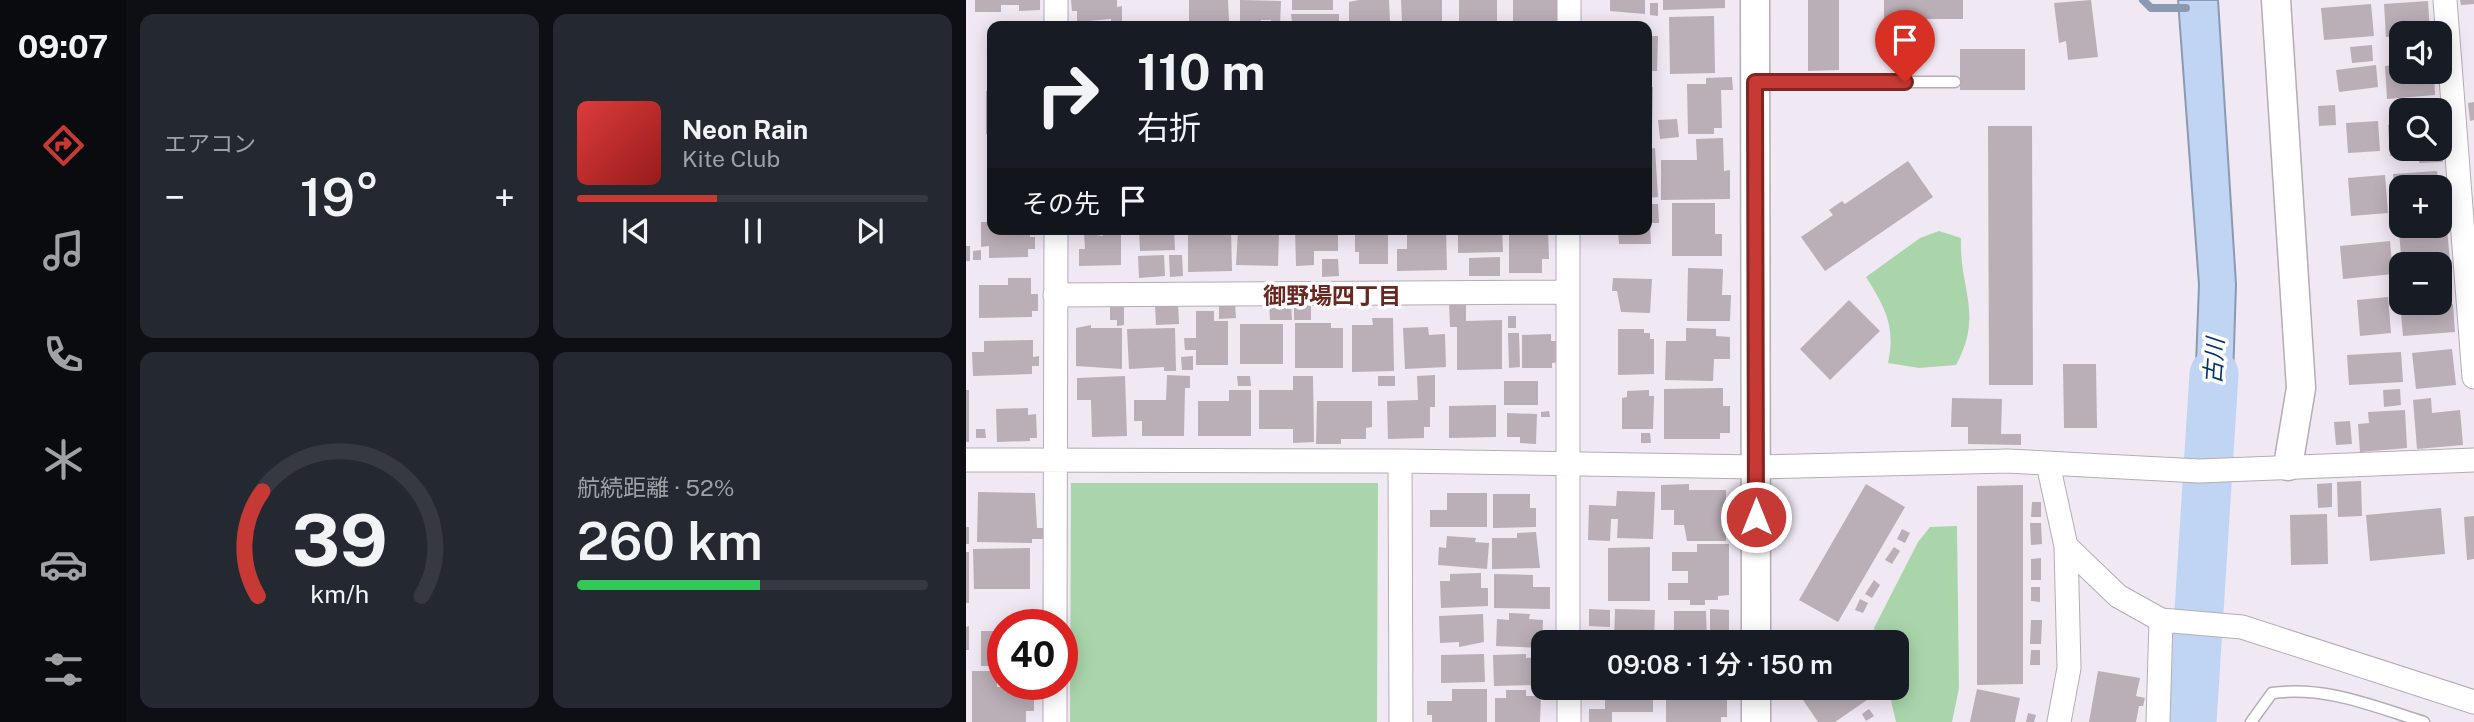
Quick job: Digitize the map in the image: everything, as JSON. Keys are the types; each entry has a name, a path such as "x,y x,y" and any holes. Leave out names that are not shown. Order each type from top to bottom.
{"street":[{"path":"1056,0 1056,21"},
{"path":"1569,0 1569,21"},
{"path":"1755,0 1756,630"},
{"path":"2276,0 2301,388 2288,466"},
{"path":"2445,0 2474,377"},
{"path":"1055,609 1056,235"},
{"path":"1568,235 1568,630"},
{"path":"1055,295 1568,292"},
{"path":"966,460 1054,458 1568,462 1756,467 2008,461 2199,471 2474,460"},
{"path":"1400,461 1401,722"},
{"path":"2048,464 2066,546 2069,668 2059,722"},
{"path":"2066,546 2118,596 2170,619 2228,624 2474,702"},
{"path":"2158,722 2170,619"},
{"path":"1055,700 1055,722"},
{"path":"1569,700 1569,722"},
{"path":"1756,700 1756,722"}],"lane":[{"path":"1755,82 1955,82"},
{"path":"2251,722 2272,694 2303,689 2348,699 2420,721"}],"green space":[{"path":"1939,231 1961,238 1969,316 1964,347 1956,365 1919,368 1888,363 1890,328 1879,298 1866,277 1920,238"},
{"path":"1071,483 1378,483 1377,722 1070,722 1070,700 1078,700 1078,609 1070,609"},
{"path":"1957,526 1959,688 1952,722 1896,722 1891,700 1909,700 1909,630 1874,628 1918,542 1930,527"}],"water":[{"path":"2178,0 2218,0 2236,284 2231,442 2193,443 2199,285"}],"building":[{"path":"975,0 1040,0 1040,10 1019,11 1019,5 1001,5 1001,12 975,12"},
{"path":"1071,0 1117,0 1117,7 1122,6 1122,21 1077,21 1077,11 1072,11"},
{"path":"1189,0 1228,0 1229,21 1189,21"},
{"path":"1240,0 1281,1 1280,21 1240,21"},
{"path":"1292,0 1333,0 1333,10 1292,10"},
{"path":"1389,0 1390,21 1349,21 1349,2"},
{"path":"1401,0 1442,0 1442,21 1402,21"},
{"path":"1459,0 1497,0 1497,21 1459,21"},
{"path":"1513,0 1557,0 1557,21 1513,21"},
{"path":"1610,0 1645,0 1645,14 1610,11"},
{"path":"1663,0 1725,0 1725,8 1663,10"},
{"path":"1808,0 1839,0 1839,70 1808,71"},
{"path":"1884,0 1963,0 1963,19 1884,19"},
{"path":"2091,0 2098,57 2068,60 2066,41 2059,43 2054,3"},
{"path":"2460,0 2474,0 2474,4 2461,5"},
{"path":"2428,1 2429,21 2389,21 2389,37 2386,37 2384,4"},
{"path":"1650,3 1658,3 1658,16 1650,15"},
{"path":"2371,4 2374,36 2324,40 2321,8"},
{"path":"1291,14 1339,14 1339,21 1292,21"},
{"path":"1714,16 1715,73 1670,74 1669,17"},
{"path":"1652,36 1658,36 1657,71 1652,71"},
{"path":"2372,45 2373,61 2352,63 2350,47"},
{"path":"1960,49 2025,49 2025,90 1960,90"},
{"path":"2376,65 2378,87 2339,92 2336,70"},
{"path":"2385,66 2389,66 2389,84 2435,84 2435,95 2387,99"},
{"path":"1732,77 1733,90 1721,90 1722,128 1714,128 1714,134 1688,134 1687,84 1706,84 1706,78"},
{"path":"986,91 987,91 987,134"},
{"path":"2474,102 2474,120 2470,121 2468,103"},
{"path":"2335,105 2336,125 2319,126 2318,106"},
{"path":"1677,119 1679,137 1660,139 1658,120"},
{"path":"2378,121 2380,151 2348,153 2346,123"},
{"path":"1988,126 2032,126 2033,385 1989,385"},
{"path":"1723,138 1724,171 1730,170 1730,199 1661,200 1661,160 1697,160 1696,139"},
{"path":"1652,148 1655,148 1658,197 1652,198"},
{"path":"1908,161 1933,197 1825,271 1801,237 1833,215 1829,210 1842,201 1845,204"},
{"path":"2419,161 2443,161 2443,162"},
{"path":"2437,171 2438,175 2393,175"},
{"path":"2385,175 2388,213 2351,216 2348,178"},
{"path":"1672,203 1715,203 1715,234 1722,234 1722,256 1672,256"},
{"path":"1652,204 1658,204 1659,223 1652,223"},
{"path":"981,222 987,222 987,235 1035,237 1035,249 1028,249 1028,257 989,258 989,246 981,247"},
{"path":"1084,235 1121,235 1121,265 1079,266 1079,249 1085,249"},
{"path":"1139,235 1174,235 1175,250 1140,251"},
{"path":"1188,235 1231,235 1232,271 1188,272"},
{"path":"1238,235 1279,235 1278,266 1236,265"},
{"path":"1295,235 1338,235 1338,251 1314,251 1314,265 1296,266"},
{"path":"1355,235 1388,235 1388,264 1359,264 1359,252 1355,252"},
{"path":"1407,235 1446,235 1447,270 1397,271 1397,249 1407,249"},
{"path":"1458,235 1502,235 1503,252 1458,253"},
{"path":"1509,235 1548,235 1549,259 1542,259 1542,273 1509,273"},
{"path":"1618,235 1651,235 1651,244 1619,244"},
{"path":"2399,238 2448,238 2449,252 2401,252"},
{"path":"2390,241 2389,274 2343,279 2340,246"},
{"path":"966,246 970,246 970,261 966,261"},
{"path":"981,250 981,260 973,260 973,251"},
{"path":"1164,255 1165,276 1139,278 1138,256"},
{"path":"1169,255 1182,255 1183,276 1170,277"},
{"path":"1500,257 1500,276 1469,276 1469,258"},
{"path":"1322,259 1338,259 1339,276 1322,277"},
{"path":"1688,268 1723,269 1722,295 1731,295 1730,321 1687,321"},
{"path":"1008,278 1031,278 1031,294 1038,294 1038,311 1032,311 1032,317 979,318 979,285 1008,285"},
{"path":"1613,278 1652,279 1650,313 1621,312 1617,291 1612,291"},
{"path":"2388,297 2391,333 2360,336 2357,300"},
{"path":"1849,300 1880,331 1830,380 1800,349"},
{"path":"1110,301 1124,301 1124,325 1117,326 1117,320 1110,320"},
{"path":"1291,302 1292,320 1270,320 1269,303"},
{"path":"1294,302 1311,302 1311,320 1294,320"},
{"path":"1449,302 1466,302 1466,321 1502,320 1502,369 1457,370 1457,327 1450,327"},
{"path":"1178,303 1179,324 1156,325 1155,305"},
{"path":"1235,304 1236,318 1219,319 1219,305"},
{"path":"2453,304 2455,332 2403,336 2401,315 2452,315"},
{"path":"1196,311 1214,311 1214,321 1228,321 1228,365 1196,365 1196,350 1185,350 1184,338 1196,338"},
{"path":"1508,316 1516,316 1516,328 1508,328"},
{"path":"1372,318 1393,318 1394,371 1352,372 1352,325 1373,325"},
{"path":"1295,323 1331,323 1331,328 1343,328 1343,368 1295,368"},
{"path":"1240,324 1283,324 1283,364 1240,364"},
{"path":"1091,325 1091,328 1122,328 1122,369 1076,366 1076,328"},
{"path":"1428,327 1429,335 1445,334 1446,367 1405,369 1403,328"},
{"path":"1175,328 1176,371 1164,371 1164,367 1129,369 1127,329"},
{"path":"1686,328 1716,329 1716,336 1730,337 1730,359 1714,359 1713,381 1665,380 1666,341 1686,341"},
{"path":"1618,329 1644,329 1644,333 1650,333 1650,339 1654,339 1654,374 1618,375"},
{"path":"1508,333 1519,333 1520,367 1509,368"},
{"path":"1551,334 1551,341 1559,341 1559,362 1552,363 1552,368 1522,368 1522,335"},
{"path":"1033,340 1033,357 1039,356 1039,366 1032,366 1032,374 973,376 972,352 984,352 984,341"},
{"path":"2452,349 2456,385 2416,389 2412,353"},
{"path":"2401,352 2403,382 2349,385 2347,355"},
{"path":"1193,356 1193,370 1182,370 1181,357"},
{"path":"2063,364 2096,364 2097,428 2064,428"},
{"path":"1167,375 1190,376 1190,388 1185,388 1184,436 1142,436 1142,421 1134,421 1134,400 1166,400"},
{"path":"1435,375 1435,407 1430,407 1430,427 1424,427 1424,438 1388,439 1387,401 1418,400 1417,376"},
{"path":"1125,376 1127,436 1092,437 1091,400 1077,400 1077,378"},
{"path":"1237,376 1250,376 1251,386 1238,386"},
{"path":"1293,376 1313,376 1314,442 1293,443 1293,429 1259,429 1259,390 1293,390"},
{"path":"1378,376 1395,376 1395,386 1378,386"},
{"path":"1504,381 1538,381 1538,405 1504,405"},
{"path":"1723,388 1723,406 1730,406 1730,433 1720,433 1720,439 1664,439 1664,389"},
{"path":"2400,389 2401,405 2384,407 2383,390"},
{"path":"966,390 969,390 969,442 966,442"},
{"path":"1229,390 1251,390 1251,436 1198,436 1198,401 1229,401"},
{"path":"1649,390 1649,396 1654,396 1653,429 1622,429 1622,398 1627,397 1627,391"},
{"path":"1952,398 2002,399 2001,434 2021,434 2021,445 1968,444 1968,427 1951,427"},
{"path":"2431,398 2432,413 2460,410 2463,445 2417,449 2413,400"},
{"path":"1317,401 1372,401 1372,427 1366,428 1366,439 1341,439 1341,444 1316,444"},
{"path":"1496,405 1496,437 1449,438 1449,406"},
{"path":"1028,408 1028,415 1036,414 1037,438 1030,438 1030,441 997,442 996,409"},
{"path":"2405,410 2407,448 2360,452 2358,424 2369,423 2368,412"},
{"path":"1549,411 1550,417 1541,417 1541,412"},
{"path":"1507,413 1537,414 1536,444 1520,443 1520,437 1507,437"},
{"path":"2350,421 2352,444 2336,445 2334,422"},
{"path":"976,429 985,429 986,438 976,438"},
{"path":"1641,433 1650,433 1651,443 1641,443"},
{"path":"2361,481 2362,516 2338,517 2337,482"},
{"path":"2332,483 2332,507 2318,508 2317,484"},
{"path":"1689,484 1689,490 1726,490 1726,541 1687,541 1684,525 1674,525 1674,510 1661,510 1661,485"},
{"path":"1866,484 1905,507 1838,622 1799,600"},
{"path":"2023,485 2023,684 1977,685 1977,486"},
{"path":"1617,491 1655,492 1653,539 1617,538 1618,519 1611,519 1610,541 1588,540 1589,505 1616,506"},
{"path":"978,492 1035,493 1037,528 1044,528 1044,539 1032,539 1032,543 977,542"},
{"path":"1447,493 1487,493 1487,527 1430,527 1430,510 1447,510"},
{"path":"1493,494 1530,494 1530,508 1536,508 1536,527 1493,528"},
{"path":"2032,502 2041,502 2041,517 2031,517"},
{"path":"2441,508 2445,554 2370,561 2366,515"},
{"path":"2327,514 2328,564 2291,565 2290,515"},
{"path":"2474,516 2474,559 2467,560 2464,517"},
{"path":"2030,523 2041,523 2042,544 2031,545"},
{"path":"966,527 969,527 969,544 966,544"},
{"path":"1902,529 1910,533 1905,543 1897,539"},
{"path":"1536,532 1540,568 1492,569 1492,538 1517,538 1517,533"},
{"path":"1447,536 1476,538 1475,542 1489,543 1487,569 1438,565 1439,547 1446,548"},
{"path":"1697,544 1729,544 1729,595 1718,596 1718,600 1705,600 1705,605 1690,605 1690,600 1668,600 1668,583 1688,583 1688,571 1672,571 1672,552 1697,552"},
{"path":"1650,547 1650,601 1608,601 1608,548"},
{"path":"1894,547 1900,551 1892,564 1885,560"},
{"path":"1030,548 1030,589 974,589 973,549"},
{"path":"966,552 969,552 969,603 966,603"},
{"path":"2041,558 2041,580 2031,580 2031,559"},
{"path":"1481,573 1481,588 1488,588 1488,606 1441,608 1440,581 1450,581 1450,574"},
{"path":"1494,574 1533,575 1533,587 1550,587 1550,609 1494,608"},
{"path":"1874,580 1880,585 1872,598 1865,594"},
{"path":"2031,587 2040,587 2040,602 2031,601"},
{"path":"1860,599 1868,603 1863,613 1855,610"},
{"path":"1589,609 1610,610 1610,627 1589,626"},
{"path":"1615,609 1655,610 1654,630 1614,630"},
{"path":"1710,609 1729,610 1729,630 1710,630"},
{"path":"1674,611 1706,611 1707,630 1674,630"},
{"path":"1509,613 1530,614 1529,619 1543,620 1543,630 1531,630 1531,648 1496,646 1497,619 1509,620"},
{"path":"1483,614 1484,642 1459,647 1459,642 1440,643 1439,616"},
{"path":"2031,620 2042,620 2041,644 2030,644"},
{"path":"969,626 969,650 966,650 966,627"},
{"path":"981,631 987,631 987,666 981,666"},
{"path":"2031,650 2040,650 2040,665 2030,665"},
{"path":"1484,654 1485,682 1441,683 1441,655"},
{"path":"1526,654 1526,658 1531,658 1531,685 1494,686 1493,655"},
{"path":"972,671 987,671 987,700 1034,700 1034,711 1026,711 1026,722 972,722"},
{"path":"2098,671 2140,678 2136,696 2145,698 2143,706 2139,706 2136,722 2089,722"},
{"path":"1452,689 1487,689 1487,722 1432,722 1432,715 1427,715 1427,701 1452,701"},
{"path":"1977,689 2020,698 2015,722 1970,722"},
{"path":"1506,690 1526,690 1526,696 1531,696 1531,700 1541,700 1540,722 1495,722 1495,698 1506,698"},
{"path":"1605,700 1653,700 1653,712 1612,712 1612,722 1589,722 1589,709 1605,709"},
{"path":"1666,700 1727,700 1727,717 1721,717 1721,722 1666,722"},
{"path":"1803,700 1867,700 1835,722 1818,722"},
{"path":"1869,709 1874,716 1866,721 1862,714"},
{"path":"2028,713 2036,715 2034,722 2026,722"}],"waterway":[{"path":"2143,0 2151,8 2186,8"},
{"name":"古川","path":"2192,722 2214,374"}],"district":[{"name":"御野場四丁目","path":"1332,296"}],"route":[{"path":"1756,517 1755,82 1905,82"}]}
